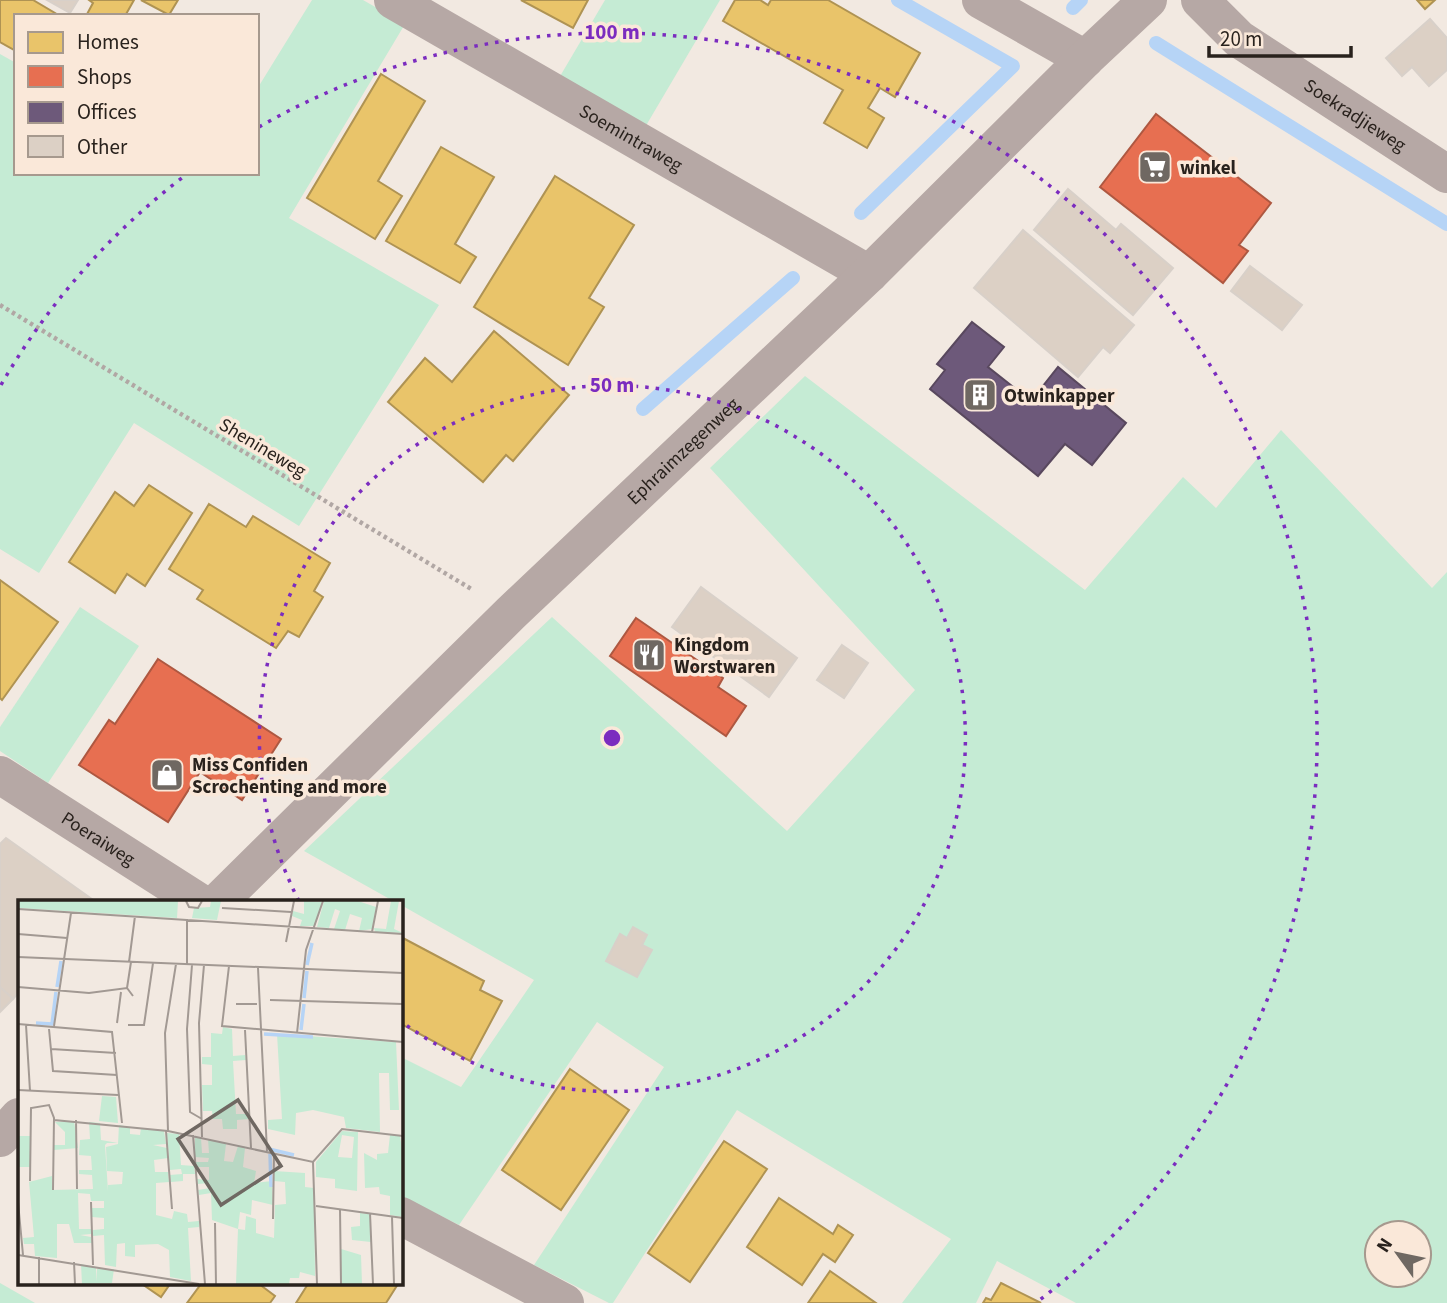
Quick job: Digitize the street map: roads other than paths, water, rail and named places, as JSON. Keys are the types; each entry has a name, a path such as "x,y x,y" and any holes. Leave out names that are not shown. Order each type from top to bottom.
{"street":[{"name":"Soemintraweg","path":"393,0 869,274"},
{"path":"981,0 1086,59"},
{"name":"Ephraimzegenweg","path":"220,900 512,613 869,274 1148,0"},
{"name":"Soekradjieweg","path":"1200,0 1239,39 1447,174"},
{"name":"Poeraiweg","path":"0,775 196,900"},
{"path":"0,1138 18,1118"},
{"path":"402,1217 565,1303"}],"waterway":[{"path":"861,213 1013,66 898,0"},
{"path":"1073,8 1081,0"},
{"path":"1156,43 1447,224"},
{"path":"643,409 793,278"}],"place":[{"name":"winkel","path":"1155,167"},
{"name":"Otwinkapper","path":"980,395"},
{"name":"Kingdom Worstwaren","path":"649,655"},
{"name":"Miss Confiden Scrochenting and more","path":"167,775"}]}
